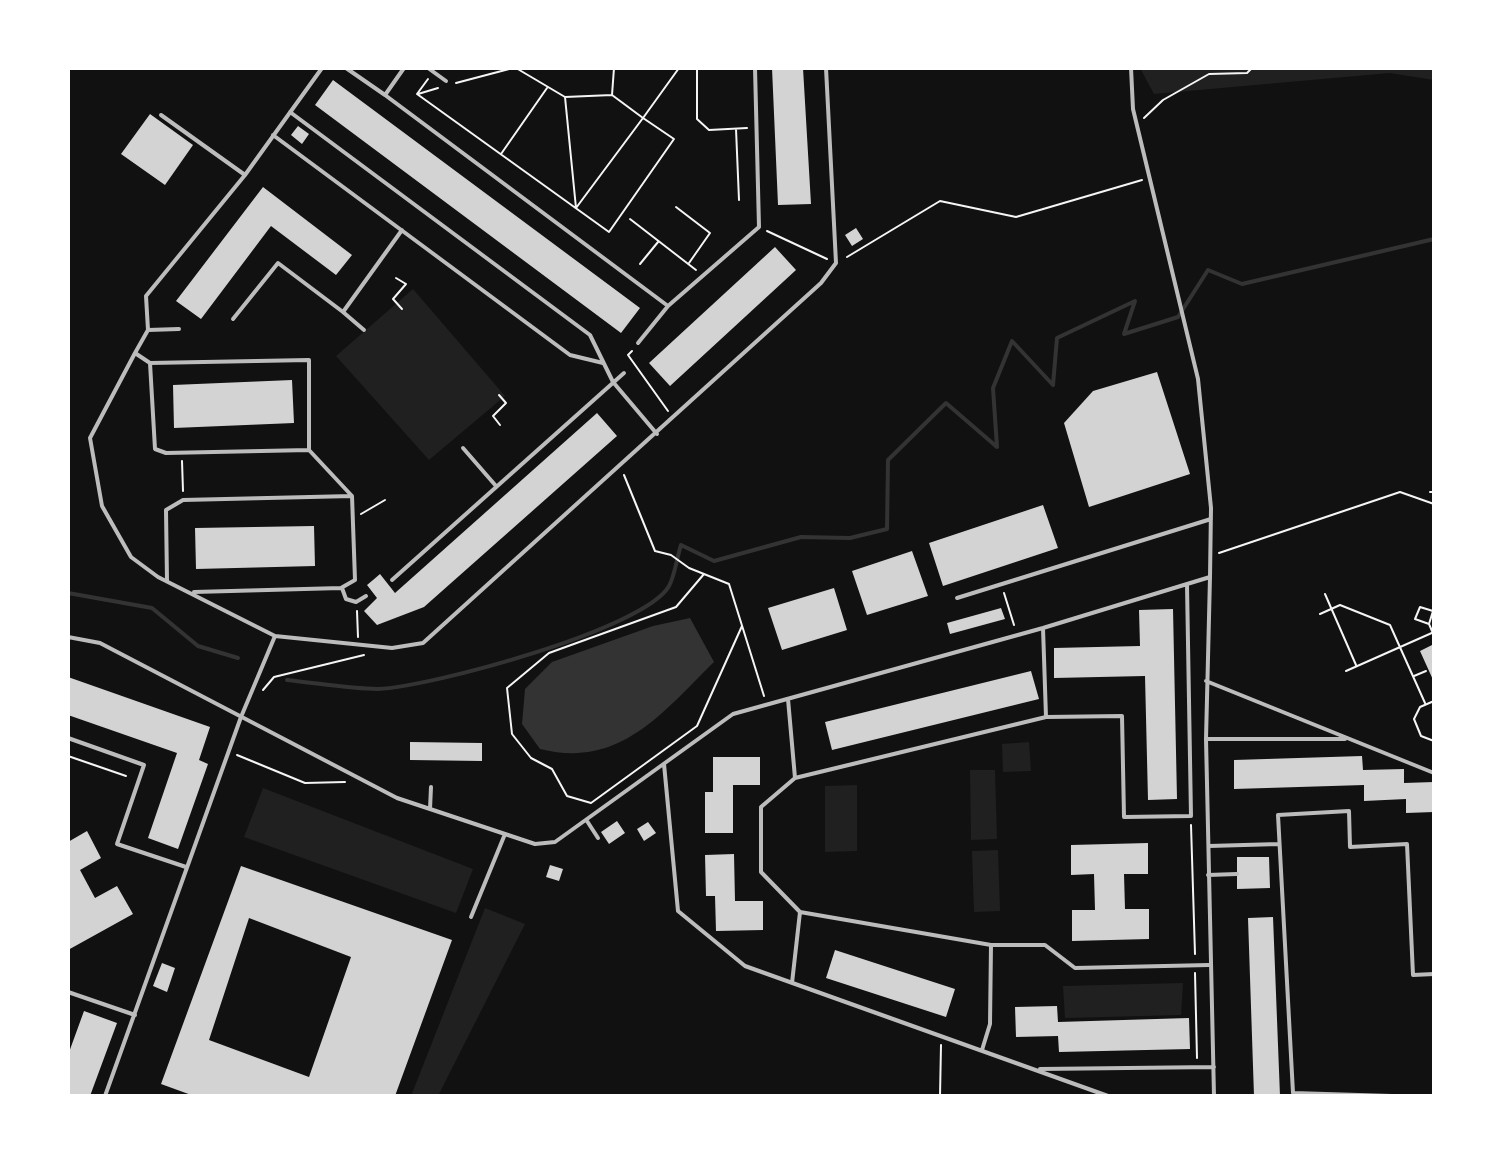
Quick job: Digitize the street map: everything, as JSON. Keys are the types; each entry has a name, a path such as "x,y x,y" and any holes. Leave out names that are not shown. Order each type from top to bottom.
{"lane":[{"path":"322,68 245,175 146,296 148,330 90,438 102,506 131,557 167,582 275,636 392,648 423,643 657,434 821,283 836,263 826,68"},
{"path":"346,68 668,306"},
{"path":"385,95 404,68"},
{"path":"428,68 446,81"},
{"path":"638,343 668,306 759,227 755,68"},
{"path":"1131,68 1136,123 1198,379 1211,519 1206,739 1214,1096"},
{"path":"290,112 590,335 613,382 657,434"},
{"path":"161,115 245,175"},
{"path":"273,135 570,355 603,363"},
{"path":"343,312 402,230"},
{"path":"233,319 278,263 364,330"},
{"path":"148,330 179,329"},
{"path":"135,353 150,363 309,360 309,450 352,496 355,580 341,588 192,592"},
{"path":"150,363 155,449 182,452 309,450"},
{"path":"392,580 624,373"},
{"path":"463,448 497,486"},
{"path":"167,582 166,510 183,500 352,496"},
{"path":"957,598 1211,519"},
{"path":"68,637 100,643 397,798 535,844 555,842 587,821 733,714 1017,636 1210,577"},
{"path":"1187,583 1191,816 1124,817 1122,716 1046,717 795,778 761,807 761,872 800,912 991,945 1045,945 1075,968 1209,965"},
{"path":"341,588 346,599 356,602 366,596"},
{"path":"1043,628 1046,717"},
{"path":"105,1096 241,717 275,636"},
{"path":"1206,681 1434,773"},
{"path":"788,699 795,778"},
{"path":"68,738 144,765 117,844 187,868"},
{"path":"1206,739 1347,739"},
{"path":"664,764 678,911 745,966 1108,1096"},
{"path":"430,809 431,787"},
{"path":"1392,1096 1293,1093 1278,815 1349,811 1350,847 1407,844 1413,975 1434,974"},
{"path":"587,821 598,838"},
{"path":"471,917 505,834"},
{"path":"1208,846 1279,844"},
{"path":"1208,875 1237,874"},
{"path":"792,983 800,912"},
{"path":"982,1050 990,1024 991,945"},
{"path":"68,992 135,1015"},
{"path":"1038,1069 1214,1067"}],"path":[{"path":"417,94 436,68"},
{"path":"514,68 565,97 612,95 674,139 609,232 417,94 514,68"},
{"path":"612,95 614,68"},
{"path":"576,208 679,68"},
{"path":"697,68 697,119 709,130 756,127"},
{"path":"1136,123 1151,115 1163,100 1209,74 1247,73 1252,68"},
{"path":"501,154 548,87"},
{"path":"565,97 576,208"},
{"path":"736,128 739,200"},
{"path":"759,227 836,263 940,201 1016,217 1149,178"},
{"path":"676,207 710,233 688,264"},
{"path":"630,219 703,276"},
{"path":"640,264 659,241"},
{"path":"396,278 406,284 393,299 402,309"},
{"path":"638,343 628,355 673,419"},
{"path":"499,395 506,403 493,416 500,425"},
{"path":"182,452 183,500"},
{"path":"621,466 655,551 671,555 689,568 729,584 767,705"},
{"path":"1211,556 1400,492 1434,504"},
{"path":"353,518 385,500"},
{"path":"704,574 676,607 549,653 507,688 512,734 531,758 552,769 567,796 591,803 697,726 742,626"},
{"path":"1002,584 1017,636"},
{"path":"1325,594 1357,666"},
{"path":"356,602 358,644"},
{"path":"1320,614 1340,605 1390,625 1425,703"},
{"path":"1346,671 1433,632 1429,624 1433,611 1420,607 1415,619 1429,624"},
{"path":"257,697 274,677 392,648"},
{"path":"1413,677 1426,671"},
{"path":"1434,701 1425,703 1416,713 1414,725 1421,736 1434,741"},
{"path":"229,752 305,783 368,782"},
{"path":"68,756 126,776"},
{"path":"1191,816 1198,1067"},
{"path":"940,1096 941,1035"}],"shaded area":[{"path":"1140,68 1434,68 1434,80 1390,73 1154,94"},
{"path":"413,289 505,396 429,460 336,356"},
{"path":"690,618 714,662 657,717 616,744 594,751 568,753 540,749 522,724 525,689 552,662 653,626"},
{"path":"1029,742 1031,771 1003,772 1002,744"},
{"path":"970,770 995,770 997,839 971,840"},
{"path":"857,785 857,851 825,852 825,786"},
{"path":"263,788 473,869 456,913 244,837"},
{"path":"998,850 1000,911 974,912 972,851"},
{"path":"485,908 525,924 438,1096 411,1096"},
{"path":"1183,983 1181,1015 1065,1018 1063,986"}],"building":[{"path":"772,68 803,68 811,204 778,205"},
{"path":"333,80 640,308 621,333 315,105"},
{"path":"150,114 193,145 165,185 121,154"},
{"path":"298,126 309,134 302,144 291,135"},
{"path":"263,187 352,255 336,275 271,226 201,319 176,301"},
{"path":"856,228 863,239 852,246 845,235"},
{"path":"775,247 796,270 670,386 649,363"},
{"path":"1157,372 1190,474 1089,507 1064,423 1093,391"},
{"path":"292,380 294,423 174,428 173,385"},
{"path":"597,413 617,436 424,607 377,625 364,611 377,598 367,585 380,574 395,593"},
{"path":"1043,505 1058,548 943,586 929,543"},
{"path":"314,526 315,566 196,569 195,528"},
{"path":"912,551 928,596 867,615 852,571"},
{"path":"834,588 847,630 782,650 768,608"},
{"path":"1001,608 1005,619 950,634 947,623"},
{"path":"1173,609 1177,799 1148,800 1145,676 1054,678 1054,648 1140,646 1139,610"},
{"path":"1434,644 1434,682 1420,651"},
{"path":"1031,671 1039,699 832,750 825,722"},
{"path":"68,677 210,727 199,760 208,764 178,849 148,838 177,753 68,715"},
{"path":"410,742 482,743 482,761 410,760"},
{"path":"1362,756 1363,770 1404,769 1404,783 1434,782 1434,812 1406,813 1406,799 1364,801 1364,785 1234,789 1234,760"},
{"path":"713,757 760,757 760,785 733,785 733,833 705,833 705,792 713,792"},
{"path":"617,821 625,833 609,844 601,832"},
{"path":"648,822 656,833 644,841 637,829"},
{"path":"87,831 101,858 80,870 95,898 117,886 133,914 68,950 68,842"},
{"path":"1148,843 1148,874 1124,874 1125,909 1149,909 1149,939 1072,941 1072,910 1095,910 1094,874 1071,875 1071,845"},
{"path":"734,854 735,901 763,901 763,930 716,931 715,896 706,896 705,855"},
{"path":"1237,857 1269,857 1270,888 1237,889"},
{"path":"550,865 563,869 559,881 546,877"},
{"path":"241,866 452,940 395,1096 194,1096 161,1084","holes":["249,918 351,957 309,1077 209,1040"]},
{"path":"1273,917 1280,1096 1254,1096 1248,918"},
{"path":"835,950 955,989 946,1017 826,978"},
{"path":"162,963 175,968 167,992 153,986"},
{"path":"1057,1006 1058,1022 1189,1018 1190,1049 1059,1052 1058,1036 1016,1037 1015,1007"},
{"path":"84,1011 117,1023 90,1096 68,1096 68,1055"}],"waterway":[{"path":"287,680 378,689 487,667 580,637 652,603 669,586 681,545 714,561 801,537 850,538 887,529 888,460 946,403 997,447 993,388 1012,341 1053,385 1057,338 1135,301 1124,334 1178,317 1208,270 1242,284 1434,239"},
{"path":"68,593 152,608 198,646 238,658"}]}
